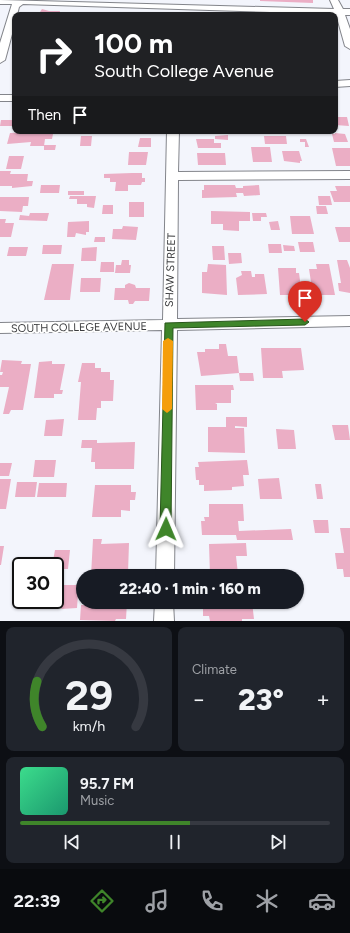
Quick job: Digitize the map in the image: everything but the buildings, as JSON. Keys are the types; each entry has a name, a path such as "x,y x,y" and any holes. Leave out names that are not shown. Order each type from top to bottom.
{"street":[{"path":"334,0 338,12 342,17 350,46"},
{"path":"0,1 350,12"},
{"path":"13,12 15,6 23,1"},
{"path":"0,60 12,17"},
{"path":"338,84 350,83"},
{"path":"0,98 12,98"},
{"name":"SHAW STREET","path":"165,569 168,325 173,134"},
{"path":"173,176 350,175"},
{"name":"SOUTH COLLEGE AVENUE","path":"0,328 350,321"},
{"path":"164,609 164,621"}],"slow traffic":[{"path":"167,409 168,341"}],"route":[{"path":"166,529 168,325 305,322"}]}
